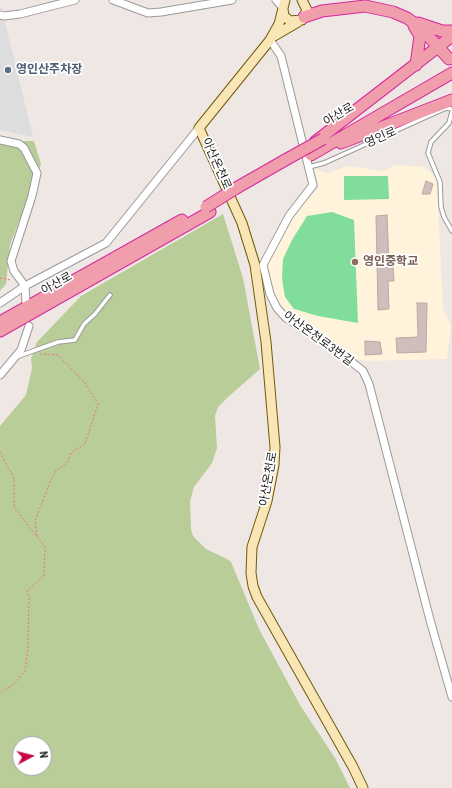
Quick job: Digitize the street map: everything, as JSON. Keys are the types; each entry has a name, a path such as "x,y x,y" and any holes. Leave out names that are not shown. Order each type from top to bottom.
{"highway":[{"path":"304,3 315,10 322,11"},
{"path":"301,19 322,11 365,6 383,9 429,28 442,31 452,31"},
{"path":"407,18 421,28 450,61"},
{"path":"407,18 418,30 420,36 416,65"},
{"path":"324,143 452,36"},
{"name":"아산로","path":"324,143 450,61"},
{"name":"아산로","path":"0,331 240,190 452,73"},
{"path":"324,143 452,100"},
{"name":"아산로","path":"0,322 208,209"}],"main road":[{"path":"285,3 287,19 294,22 301,19"},
{"name":"아산온천로","path":"285,3 279,24 270,40 199,128 259,266 275,447 274,465 267,501 252,547 251,573 253,586 257,597 353,767 362,788"},
{"path":"270,40 280,31 301,19 304,3"}],"street":[{"path":"0,15 20,14 75,0"},
{"path":"112,0 148,13 232,0"},
{"path":"276,0 285,3"},
{"path":"259,266 289,216 313,185 281,56 270,40"},
{"name":"아산온천로","path":"0,303 25,286 106,242 199,128"},
{"path":"0,140 19,144 24,148 37,174 32,196 11,261 14,271 25,286 26,302"},
{"name":"아산온천로3번길","path":"259,266 276,308 286,318 333,348 363,371 369,384 428,613 452,697"},
{"path":"0,375 22,350 28,326"}],"lane":[{"name":"영인로","path":"309,167 324,163 446,108 452,110"},
{"path":"452,110 449,123 431,142 428,153 440,182 441,207 444,217 452,231"},
{"path":"16,357 58,342 75,340 84,324 95,314 110,295"}],"path":[{"path":"0,278 20,279"},
{"path":"37,536 35,520 50,482 55,472 68,462 71,453 86,444 98,404 85,383 58,356 40,354"},
{"path":"0,452 14,478 14,507 45,546 44,576 27,591 29,598 28,648 25,671 14,684 0,692"}],"shaded area":[{"name":"영인산주차장","path":"0,8 2,9 33,137 0,130"},
{"name":"영인중학교","path":"394,165 425,167 437,179 443,309 451,325 447,359 365,361 350,357 322,335 288,317 276,299 269,277 267,268 275,245 296,212 319,187 314,168 327,173 349,166 384,171"}],"green space":[{"path":"0,141 34,141 41,164 10,245 6,284 0,291"},
{"path":"344,176 388,176 389,199 344,200"},
{"path":"332,212 354,220 358,323 318,316 294,309 285,297 282,279 283,259 292,240 307,216"},
{"path":"223,214 243,278 260,369 218,407 215,416 217,448 212,463 194,487 190,501 191,529 193,536 206,549 231,562 259,629 300,705 335,758 350,788 0,788 0,426 26,395 32,368 31,359 37,342 81,296"}],"building":[{"path":"426,181 433,184 430,194 422,194"},
{"path":"387,215 389,264 393,264 394,281 388,281 389,309 378,310 376,216"},
{"path":"417,303 427,303 426,352 397,353 396,338 418,337"},
{"path":"365,341 380,342 382,354 365,355"}],"place":[{"name":"영인산주차장","path":"8,70"},
{"name":"영인중학교","path":"355,262"}]}
